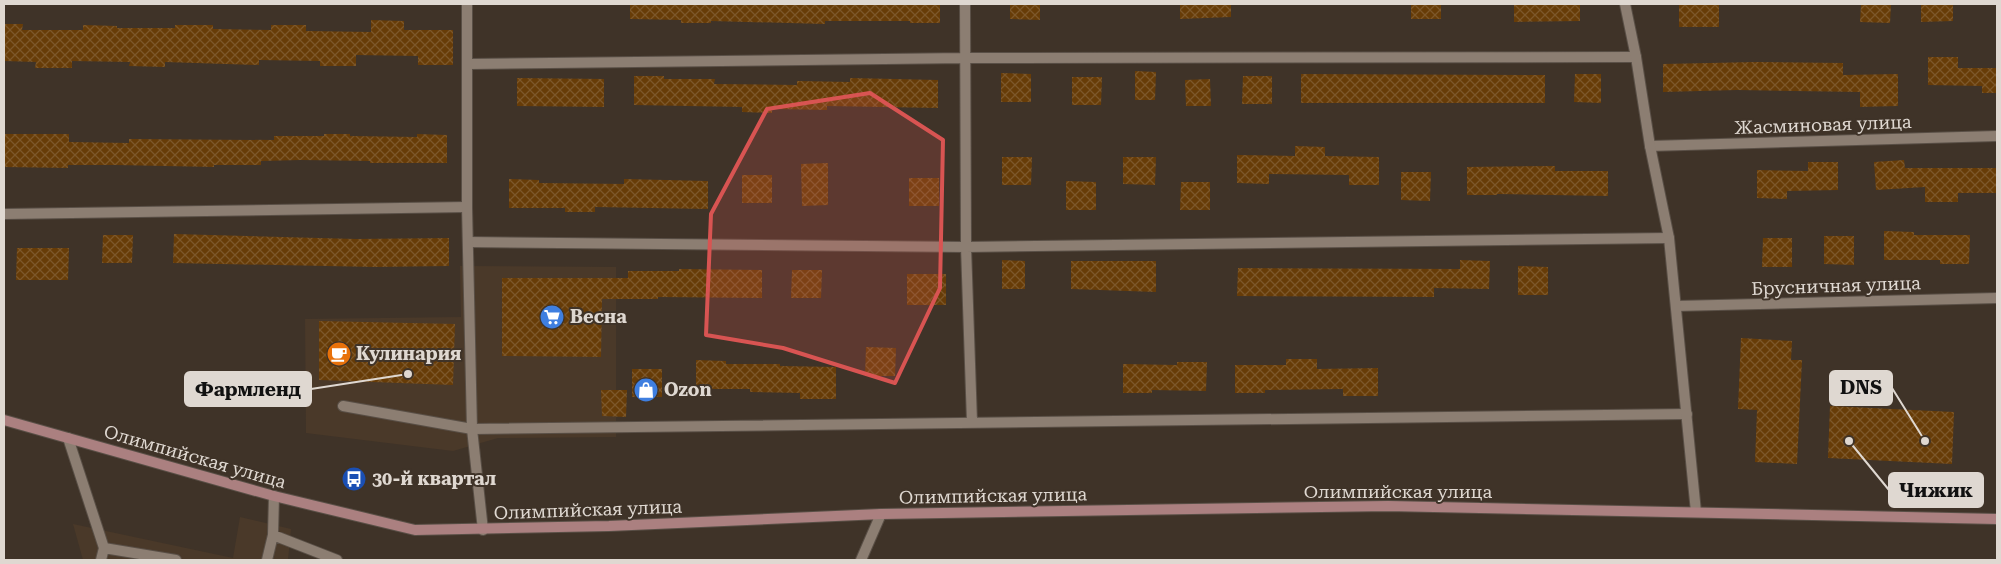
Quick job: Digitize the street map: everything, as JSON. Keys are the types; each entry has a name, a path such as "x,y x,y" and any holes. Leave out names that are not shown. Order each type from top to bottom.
{"street":[{"path":"467,4 467,207 472,429 483,530"},
{"path":"965,4 966,247 972,422"},
{"path":"1625,4 1668,238 1696,512"},
{"path":"468,64 965,58 1636,57"},
{"name":"Жасминовая улица","path":"1650,146 1997,136"},
{"path":"4,214 467,207"},
{"path":"468,242 966,247 1668,238"},
{"name":"Брусничная улица","path":"1676,306 1997,298"},
{"path":"342,406 472,429 1687,414"},
{"name":"Олимпийская улица","path":"4,420 274,496 415,530 483,530 881,514 1388,506 1997,519"},
{"path":"68,438 104,548 101,560"},
{"path":"267,560 273,536 274,496"},
{"path":"861,560 881,514"},
{"path":"273,536 337,560"},
{"path":"104,548 176,560"}],"highlighted area":[{"path":"870,93 943,140 940,288 895,383 783,348 706,335 711,214 767,109"}],"shaded area":[{"path":"460,266 616,267 616,437 498,438 453,451 306,433 305,319 461,317"},
{"path":"240,517 291,529 288,560 83,560 73,524 233,558"}],"building":[{"path":"630,4 940,4 940,23 825,21 825,24 711,21 711,23 681,23 681,20 630,19"},
{"path":"1010,4 1040,4 1040,20 1010,19"},
{"path":"1180,4 1231,4 1231,17 1180,19"},
{"path":"1411,4 1441,4 1441,19 1411,19"},
{"path":"1514,4 1580,4 1580,21 1514,22"},
{"path":"1679,4 1719,4 1719,27 1679,27"},
{"path":"1861,4 1891,4 1890,23 1860,22"},
{"path":"1921,4 1953,4 1953,21 1921,22"},
{"path":"371,20 404,21 404,30 453,30 453,65 418,65 418,56 356,55 356,66 320,66 320,61 259,60 259,65 165,62 165,67 129,66 130,62 72,61 72,68 35,68 36,62 4,61 4,24 23,24 22,30 83,30 83,25 117,26 117,28 175,28 175,25 213,25 213,29 271,30 271,25 306,25 306,31 371,32"},
{"path":"1928,57 1958,57 1958,68 1997,68 1997,93 1982,93 1982,86 1928,85"},
{"path":"1843,63 1843,75 1898,74 1898,106 1860,107 1860,92 1737,90 1663,92 1663,64"},
{"path":"1135,71 1156,72 1155,100 1135,100"},
{"path":"1001,73 1031,74 1031,102 1001,102"},
{"path":"1301,74 1545,75 1545,103 1301,103"},
{"path":"1575,74 1601,74 1601,103 1574,102"},
{"path":"634,76 664,76 664,79 715,79 714,84 797,85 797,81 850,82 850,78 938,80 938,108 827,106 827,110 772,109 772,113 742,112 742,107 634,105"},
{"path":"1243,76 1272,76 1272,104 1242,104"},
{"path":"1072,77 1102,77 1101,105 1072,105"},
{"path":"517,78 604,79 604,107 517,106"},
{"path":"1210,79 1211,106 1186,106 1185,80"},
{"path":"4,134 69,134 69,142 129,143 129,139 274,140 274,136 324,136 324,134 417,137 417,134 447,135 447,163 370,163 370,161 301,160 261,161 261,165 214,165 214,167 68,165 68,168 4,167"},
{"path":"1295,146 1325,147 1325,156 1379,157 1379,185 1349,185 1349,175 1269,174 1269,184 1237,183 1237,155 1295,156"},
{"path":"1002,157 1032,157 1031,185 1002,185"},
{"path":"1123,157 1156,157 1155,185 1123,184"},
{"path":"1904,160 1905,168 1997,168 1997,193 1958,193 1958,202 1925,202 1925,187 1876,190 1874,162"},
{"path":"1808,162 1838,162 1838,190 1787,191 1787,199 1757,198 1757,170 1808,171"},
{"path":"828,163 828,205 802,206 801,164"},
{"path":"1555,166 1555,171 1608,171 1608,196 1467,195 1467,167"},
{"path":"1401,172 1431,172 1430,201 1401,200"},
{"path":"742,175 772,175 772,203 742,203"},
{"path":"909,178 939,178 939,206 909,206"},
{"path":"509,179 539,180 539,183 624,184 624,179 708,181 708,209 595,207 595,212 565,212 565,208 509,208"},
{"path":"1066,181 1096,182 1096,210 1066,210"},
{"path":"1181,182 1210,182 1210,210 1180,210"},
{"path":"1884,231 1914,232 1914,235 1970,235 1969,264 1940,264 1940,260 1884,260"},
{"path":"174,234 356,239 449,238 449,266 375,267 173,263"},
{"path":"103,235 133,235 132,263 102,263"},
{"path":"1824,236 1854,236 1854,265 1824,264"},
{"path":"1763,238 1792,238 1792,267 1762,267"},
{"path":"17,248 69,248 68,280 16,280"},
{"path":"1002,260 1025,261 1025,289 1002,289"},
{"path":"1460,260 1490,261 1489,289 1434,288 1434,297 1237,296 1238,268 1460,269"},
{"path":"1071,261 1156,261 1156,292 1071,289"},
{"path":"1518,266 1548,267 1548,295 1518,295"},
{"name":"Весна","path":"679,269 762,270 762,298 658,297 658,299 602,299 601,357 502,356 502,278 628,278 628,271 679,271"},
{"path":"792,270 822,270 821,298 791,298"},
{"path":"907,274 946,274 946,305 907,305"},
{"path":"319,321 455,324 453,385 319,380"},
{"path":"1741,338 1792,341 1791,360 1802,360 1797,464 1755,462 1757,410 1738,409"},
{"path":"866,347 896,348 895,376 865,376"},
{"path":"1286,359 1317,359 1317,369 1378,368 1378,396 1343,396 1343,389 1265,390 1265,393 1235,393 1235,365 1286,365"},
{"path":"696,360 726,361 726,364 836,367 836,399 800,399 800,393 750,392 750,389 696,389"},
{"path":"1177,362 1207,362 1206,391 1152,390 1152,393 1123,393 1123,364 1177,365"},
{"path":"632,369 662,369 662,397 632,397"},
{"path":"601,390 627,390 626,417 602,416"},
{"path":"1830,406 1954,412 1952,464 1828,458"}],"place":[{"name":"Весна","path":"552,317"},
{"name":"Кулинария","path":"339,354"},
{"name":"Фармленд","path":"408,374"},
{"name":"Ozon","path":"646,390"},
{"name":"Чижик","path":"1849,441"},
{"name":"DNS","path":"1925,441"},
{"name":"30-й квартал","path":"354,479"}]}
